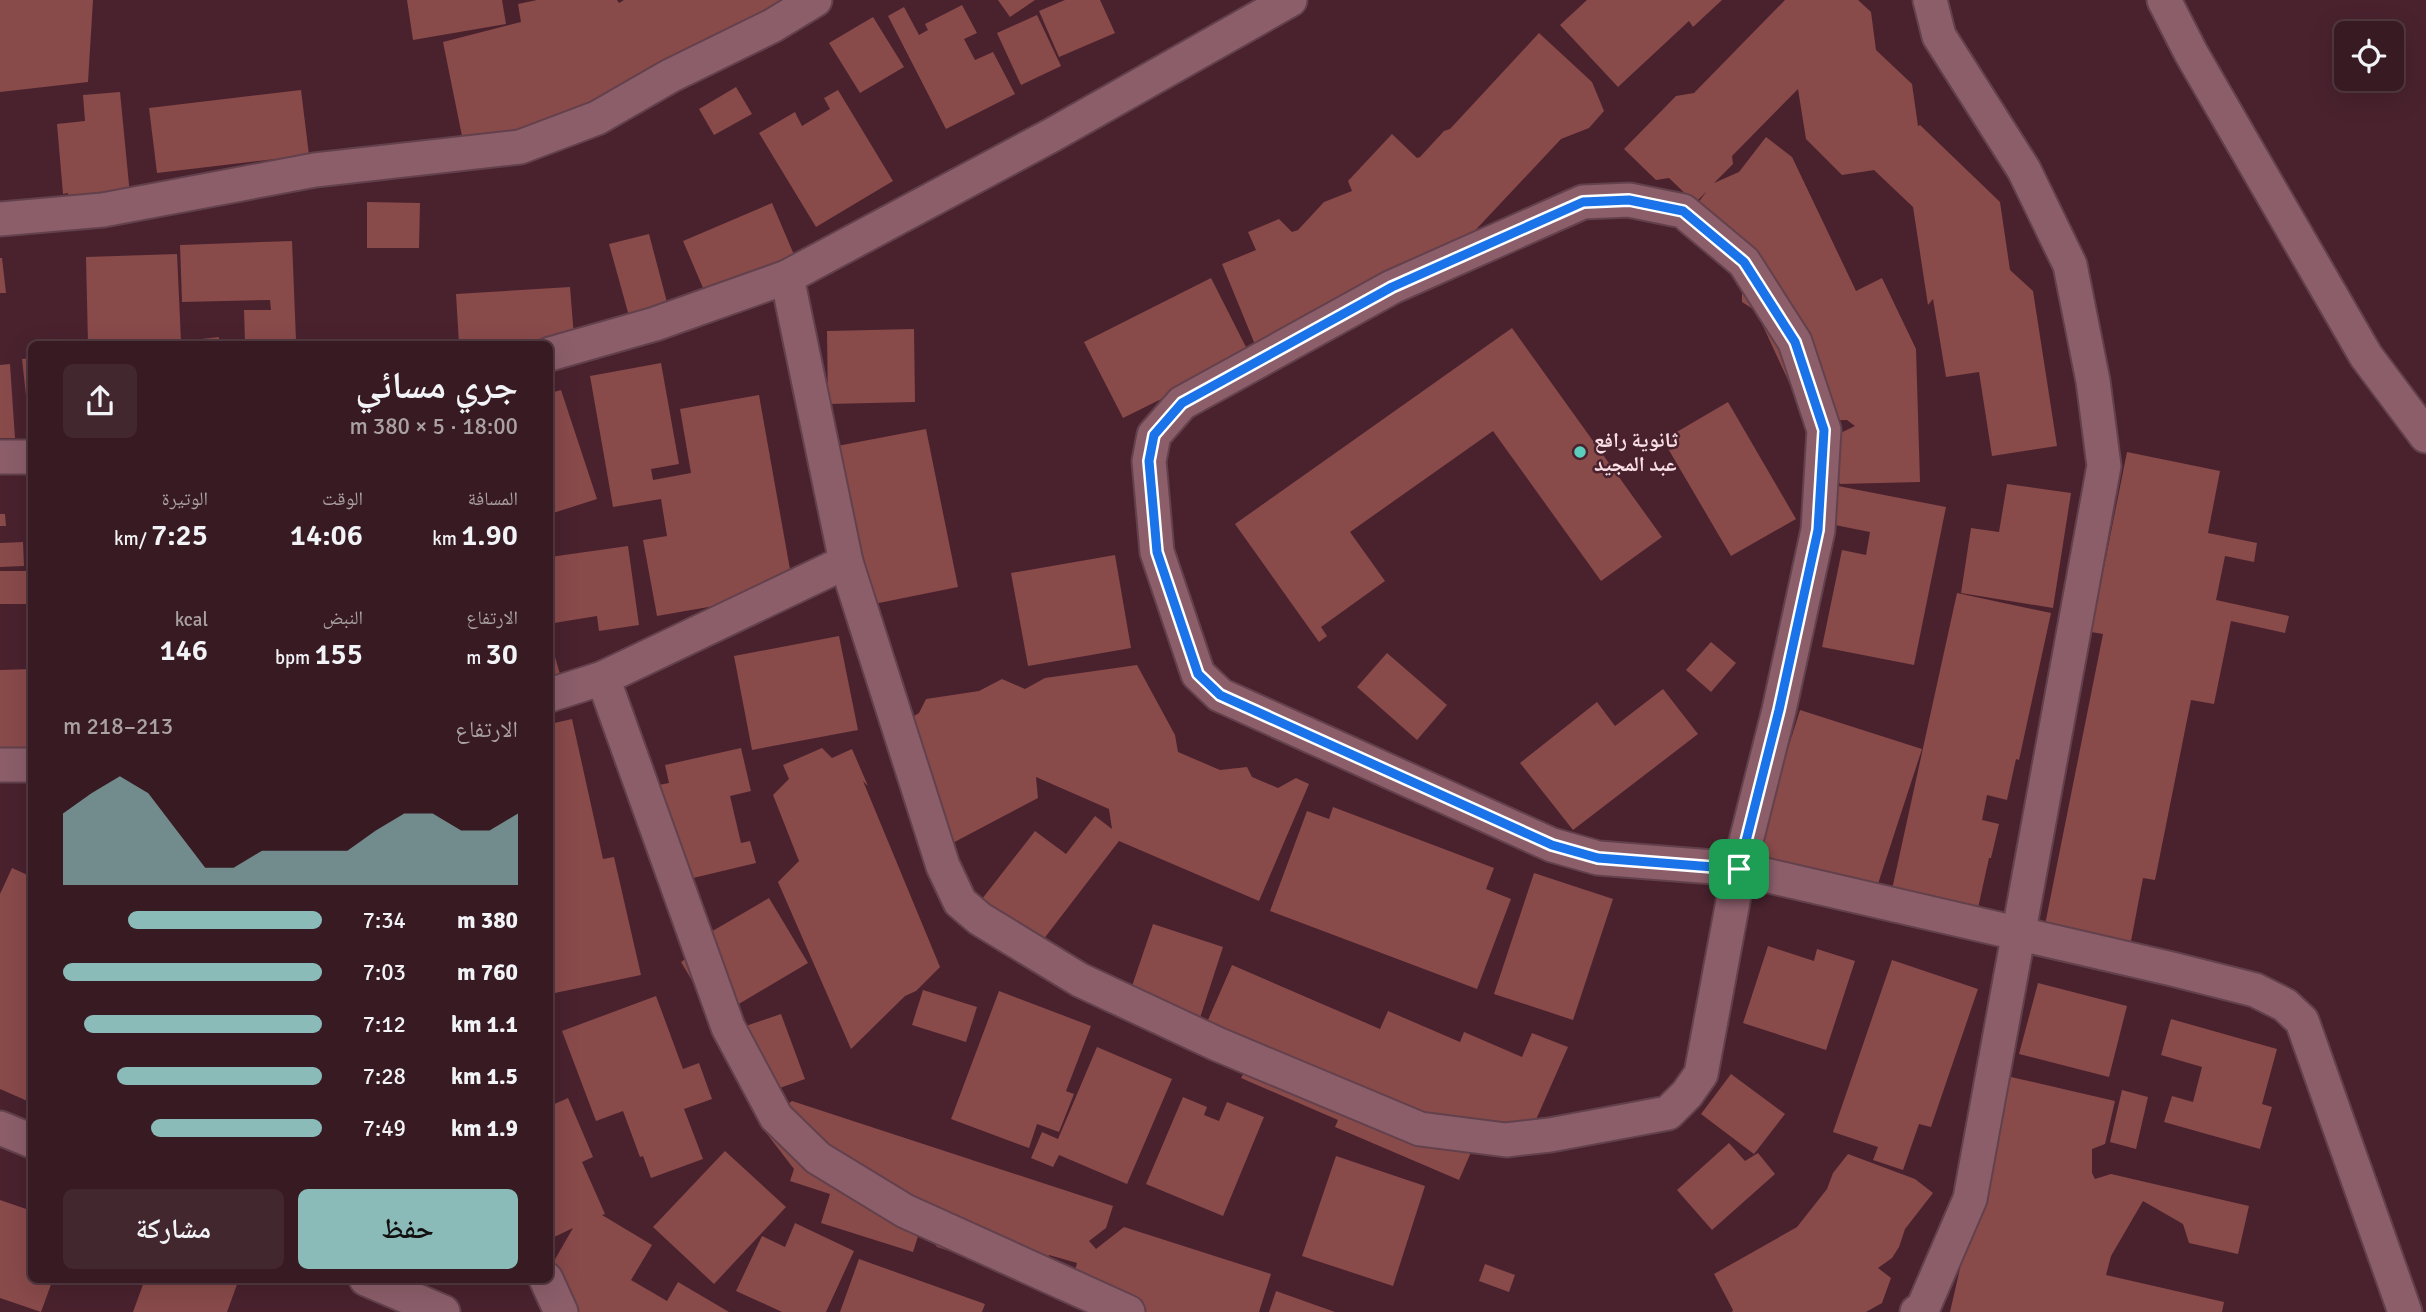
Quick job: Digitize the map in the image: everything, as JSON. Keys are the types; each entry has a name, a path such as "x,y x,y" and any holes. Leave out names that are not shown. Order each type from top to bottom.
{"street":[{"path":"0,219 103,210 315,170 520,146 597,118 670,76 772,26 815,0"},
{"path":"553,353 655,324 787,277 1052,135 1290,0"},
{"path":"1917,1312 1923,1308 1970,1199 2104,466 2093,381 2070,265 2024,170 1938,36 1930,0"},
{"path":"2164,0 2191,53 2366,356 2426,436"},
{"path":"787,277 846,562 943,866 960,902 980,919 1080,980 1217,1044 1420,1129 1506,1140 1550,1135 1668,1113 1687,1094 1701,1074 1739,869 1779,710 1818,530 1824,430 1795,342 1744,262 1683,211 1629,200 1583,202 1392,287 1182,403 1154,435 1149,461 1157,552 1198,674 1220,695 1552,845 1598,858 1739,869 2172,969 2255,990 2285,1005 2302,1021 2405,1312"},
{"path":"0,457 28,457"},
{"path":"553,694 603,678 846,562"},
{"path":"603,678 728,1027 776,1117 818,1158 905,1212 1128,1312"},
{"path":"0,765 28,765"},
{"path":"0,1128 28,1139"},
{"path":"380,1283 443,1312"},
{"path":"548,1283 561,1312"}],"building":[{"path":"0,0 93,0 88,82 0,92"},
{"path":"407,0 502,0 506,24 413,40"},
{"path":"537,0 617,0 619,3 624,0 798,0 546,133 542,125 463,141 443,42 521,22 518,4"},
{"path":"998,0 1035,0 1010,17"},
{"path":"1065,0 1100,0 1115,33 1059,57 1039,11"},
{"path":"1587,0 1722,0 1693,27 1689,21 1618,87 1560,25"},
{"path":"1785,0 1858,0 1871,12 1876,50 1912,84 1918,126 2000,202 2010,270 2033,291 2057,446 1992,456 1979,372 1946,377 1933,299 1928,305 1913,207 1874,170 1842,175 1806,139 1798,89 1732,156 1733,164 1714,183 1739,172 1766,137 1792,157 1856,291 1882,278 1916,349 1920,482 1840,484 1827,456 1832,437 1855,426 1847,420 1807,421 1756,311 1742,302 1742,277 1759,254 1694,208 1707,191 1695,203 1669,178 1656,180 1624,149 1676,96 1694,93"},
{"path":"962,5 977,33 964,39 975,60 993,52 1015,94 946,129 888,16 904,7 919,35 928,30 925,24"},
{"path":"1037,15 1061,66 1021,85 997,33"},
{"path":"873,17 904,67 860,93 829,43"},
{"path":"1539,33 1592,82 1604,111 1589,128 1561,139 1452,255 1256,347 1222,264 1256,250 1248,232 1279,219 1292,232 1298,230 1324,202 1352,191 1348,181 1392,134 1417,158 1420,157 1444,131 1450,129"},
{"path":"736,87 752,114 714,135 699,109"},
{"path":"301,90 309,155 157,173 149,108"},
{"path":"838,90 893,181 816,227 759,133 795,112 802,126 830,109 824,98"},
{"path":"120,92 130,195 68,200 68,193 63,194 57,124 85,121 83,95"},
{"path":"367,202 420,203 419,248 367,248"},
{"path":"772,203 795,257 706,295 683,241"},
{"path":"649,234 668,306 629,316 609,244"},
{"path":"292,241 296,340 245,341 244,310 271,310 270,300 182,302 180,245"},
{"path":"177,254 181,341 88,341 86,257"},
{"path":"2,258 6,293 0,293"},
{"path":"1211,278 1250,355 1123,418 1084,342"},
{"path":"570,287 574,337 459,341 456,294"},
{"path":"1512,328 1662,537 1601,581 1493,431 1350,532 1385,581 1321,627 1327,636 1319,642 1235,524"},
{"path":"914,329 915,402 828,404 827,331"},
{"path":"219,337 219,341 184,341"},
{"path":"28,358 28,414 22,359"},
{"path":"661,363 679,464 651,469 653,480 691,473 680,409 759,395 794,592 657,616 643,540 667,536 661,499 613,507 590,376"},
{"path":"10,364 15,438 0,438 0,365"},
{"path":"561,390 597,499 553,513 553,392"},
{"path":"1728,402 1796,519 1731,556 1663,440"},
{"path":"926,429 958,587 864,606 832,447"},
{"path":"2127,452 2220,471 2208,533 2257,543 2254,562 2225,556 2216,600 2289,616 2285,633 2231,621 2214,704 2191,700 2155,880 2143,878 2128,957 2042,940 2103,634 2091,632"},
{"path":"2007,484 2071,493 2053,608 1961,593 1971,528 1999,532"},
{"path":"1838,486 1946,507 1914,665 1822,647 1842,550 1866,555 1870,532 1830,524"},
{"path":"0,514 5,514 6,526 0,526"},
{"path":"23,542 24,566 0,567 0,543"},
{"path":"628,546 639,625 599,631 597,616 554,623 553,557"},
{"path":"1115,555 1131,648 1028,666 1011,573"},
{"path":"0,571 27,571 27,604 0,604"},
{"path":"1957,593 2051,613 2019,760 2016,759 2007,800 1987,795 1982,820 1999,824 1973,931 1844,881 1755,853 1800,710 1922,749 1876,890 1891,894"},
{"path":"839,636 858,730 752,750 734,656"},
{"path":"1711,642 1736,663 1711,692 1686,670"},
{"path":"553,650 560,674 553,677"},
{"path":"1387,653 1447,705 1417,740 1357,687"},
{"path":"1137,665 1175,735 1178,752 1220,770 1247,767 1252,777 1278,788 1296,778 1309,784 1259,901 1119,841 1033,953 975,908 1035,831 1066,854 1095,816 1112,829 1109,809 1036,777 1038,798 947,846 904,722 919,713 926,699 979,691 1002,679 1025,689 1045,678"},
{"path":"28,669 28,760 0,761 0,670"},
{"path":"1663,689 1698,734 1573,830 1520,763 1597,702 1615,726"},
{"path":"572,719 603,859 614,857 641,975 553,993 553,723"},
{"path":"741,748 751,791 730,796 741,843 750,841 756,863 689,879 643,788 669,783 665,765"},
{"path":"822,748 832,758 852,749 940,967 916,991 905,996 851,1049 778,882 799,861 773,795 789,779 783,765"},
{"path":"1333,807 1494,868 1486,889 1511,899 1477,989 1270,911 1307,811 1329,819"},
{"path":"12,868 28,875 28,1101 0,1089 0,894"},
{"path":"1534,873 1613,899 1573,1020 1494,994"},
{"path":"769,898 808,963 732,1008 725,1036 681,962 690,956 685,947"},
{"path":"1153,924 1223,947 1197,1027 1126,1004"},
{"path":"1768,946 1814,961 1817,949 1855,961 1826,1050 1743,1023"},
{"path":"1892,960 1978,989 1931,1127 1919,1124 1903,1170 1873,1160 1878,1147 1833,1132"},
{"path":"1232,965 1380,1029 1388,1011 1460,1042 1464,1032 1522,1057 1532,1033 1568,1047 1524,1147 1481,1129 1459,1180 1335,1127 1338,1120 1241,1078 1248,1065 1198,1043"},
{"path":"2038,983 2127,1006 2109,1077 2019,1054"},
{"path":"923,990 977,1007 966,1042 912,1025"},
{"path":"999,991 1091,1026 1066,1091 1074,1094 1059,1132 1037,1124 1029,1148 951,1119"},
{"path":"656,996 683,1069 699,1063 712,1099 684,1109 703,1159 651,1178 623,1111 596,1121 562,1031"},
{"path":"781,1014 805,1079 763,1094 740,1028"},
{"path":"2171,1019 2277,1049 2262,1104 2272,1107 2260,1149 2164,1122 2172,1096 2193,1102 2202,1067 2161,1055"},
{"path":"1097,1047 1172,1079 1127,1184 1059,1155 1053,1167 1031,1158 1042,1132 1058,1139"},
{"path":"1731,1074 1785,1114 1754,1154 1701,1114"},
{"path":"2011,1077 2115,1101 2105,1144 2092,1149 2092,1173 2095,1179 2111,1174 2249,1206 2238,1254 2189,1243 2183,1224 2143,1201 2111,1256 2106,1275 2224,1302 2222,1312 1950,1312 1986,1155 1999,1124"},
{"path":"2122,1090 2148,1097 2136,1149 2110,1142"},
{"path":"1183,1097 1207,1107 1204,1115 1219,1121 1227,1102 1264,1117 1223,1216 1146,1184"},
{"path":"568,1098 593,1157 582,1162 605,1214 602,1215 652,1245 631,1280 667,1301 678,1282 729,1312 561,1312 553,1280 553,1263 573,1228 553,1238 553,1105"},
{"path":"792,1101 1113,1206 1106,1228 1089,1241 1096,1249 1124,1227 1271,1274 1259,1312 1093,1312 1071,1284 1077,1263 1049,1255 1041,1280 937,1247 921,1227 913,1252 821,1223 830,1194 790,1181 794,1169 760,1125"},
{"path":"1729,1143 1745,1161 1758,1153 1775,1174 1712,1230 1677,1190"},
{"path":"725,1151 786,1207 714,1284 653,1227"},
{"path":"1848,1154 1915,1179 1933,1193 1905,1229 1892,1258 1878,1268 1891,1278 1882,1303 1866,1312 1732,1312 1714,1274 1797,1227 1827,1189 1833,1173"},
{"path":"1336,1156 1425,1186 1393,1286 1302,1256"},
{"path":"0,1200 28,1210 28,1283 52,1283 41,1312 0,1298"},
{"path":"795,1223 854,1251 826,1312 782,1312 736,1291 762,1236 785,1247"},
{"path":"859,1259 985,1304 982,1312 840,1312"},
{"path":"1485,1264 1515,1275 1509,1292 1479,1281"},
{"path":"144,1283 238,1283 227,1312 133,1312"},
{"path":"1276,1291 1335,1312 1269,1312"}],"place":[{"name":"ثانوية رافع عبد المجيد","path":"1580,452"}],"route":[{"path":"1629,200 1683,211 1744,262 1795,342 1824,430 1818,530 1779,710 1739,869 1598,858 1552,845 1220,695 1198,674 1157,552 1149,461 1154,435 1182,403 1392,287 1583,202 1629,200"}]}
